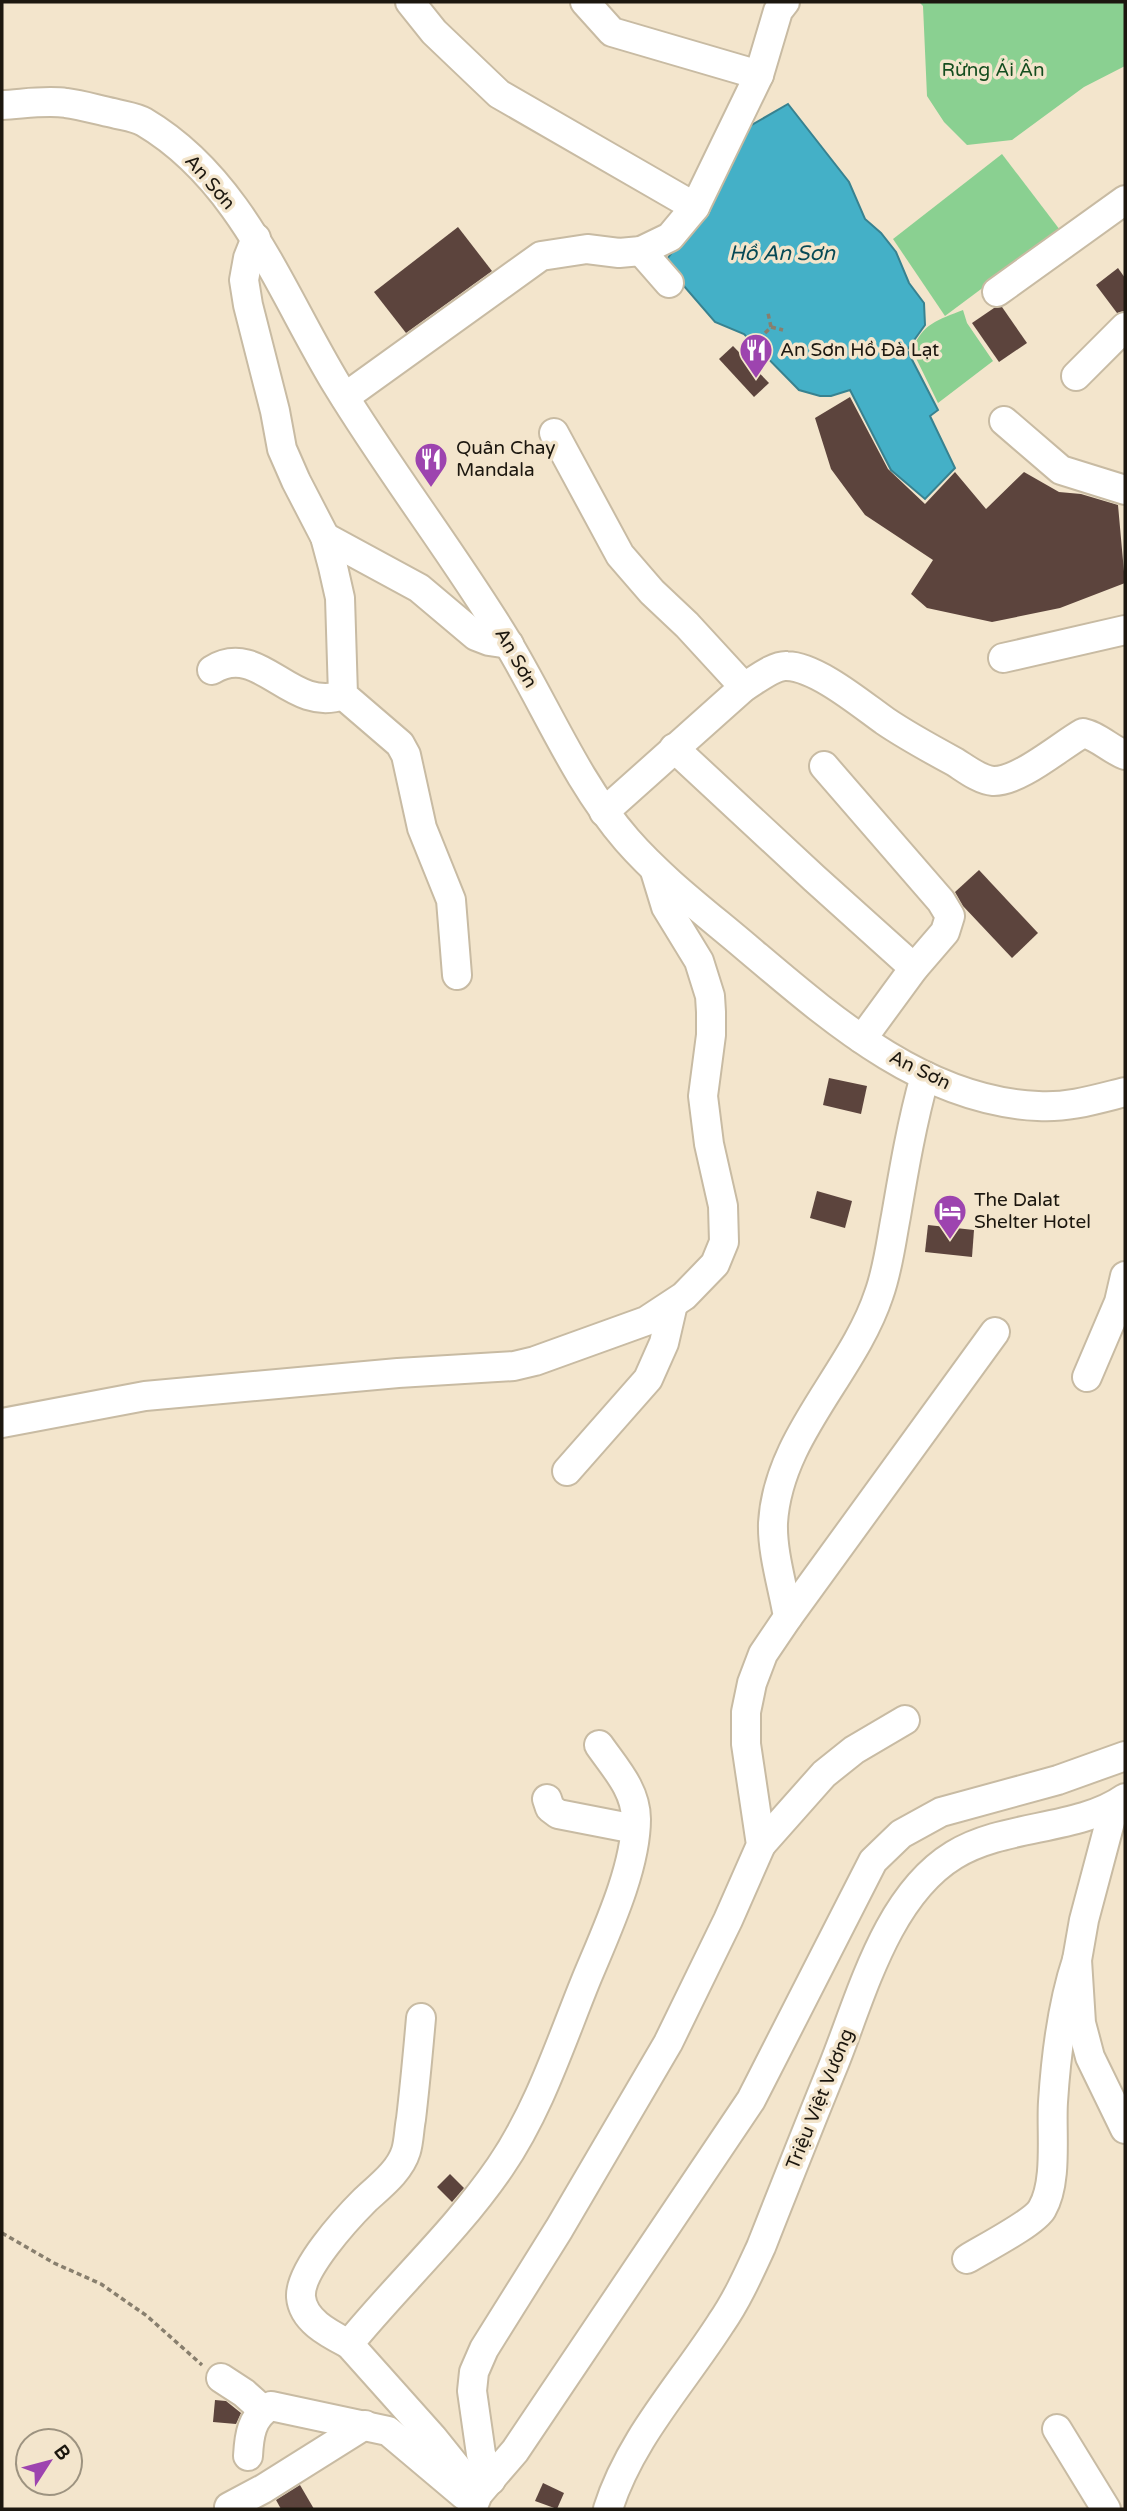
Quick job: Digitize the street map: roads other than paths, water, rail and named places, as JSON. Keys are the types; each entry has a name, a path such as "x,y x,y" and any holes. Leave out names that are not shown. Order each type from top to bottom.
{"street":[{"path":"410,2 434,32 499,94 695,207"},
{"path":"586,2 612,32 759,75"},
{"path":"345,397 541,256 587,249 619,253 641,251 670,237 695,207 759,75 778,11 785,2"},
{"name":"An Sơn","path":"2,105 65,103 140,119 176,145 211,178 256,239 345,397 477,592 604,812 654,870 862,1039 925,1076 976,1096 1038,1106 1068,1105 1125,1092"},
{"path":"997,292 1125,200"},
{"path":"256,239 248,258 244,280 248,305 282,449 325,537 340,598 343,695 400,744 406,755 422,828 451,900 457,975"},
{"path":"641,251 669,283"},
{"path":"1076,376 1125,327"},
{"path":"1004,421 1061,470 1125,490"},
{"path":"554,433 620,555 744,687"},
{"path":"325,537 419,588 476,636 509,644"},
{"path":"1003,658 1125,630"},
{"path":"212,670 229,661 238,662 253,666 304,694 331,699 343,695"},
{"path":"604,812 744,687 786,666 811,673 843,691 887,722 981,778 993,781 1017,775 1083,733 1125,755"},
{"path":"674,748 914,968"},
{"path":"824,766 941,901 950,916 945,932 914,968 862,1039"},
{"path":"2,1423 145,1396 398,1373 514,1366 622,1331 646,1321 673,1304 708,1273 720,1254 724,1231 723,1206 709,1144 703,1096 711,1035 710,996 699,961 666,907 654,870"},
{"path":"788,1617 775,1547 773,1525 776,1500 792,1454 863,1330 879,1296 887,1266 914,1113 925,1076"},
{"path":"1087,1377 1119,1302 1125,1276"},
{"path":"567,1471 648,1379 664,1343 673,1304"},
{"path":"761,1845 746,1744 746,1712 752,1683 763,1654 995,1332"},
{"path":"479,2497 481,2454 472,2391 474,2372 484,2349 573,2206 668,2043 761,1845 824,1774 853,1750 905,1720"},
{"path":"349,2344 469,2207 522,2133 542,2094 606,1930 632,1851 635,1829 634,1801 629,1787 599,1745"},
{"path":"479,2497 515,2451 751,2100 873,1861 901,1833 941,1812 1058,1780 1125,1756"},
{"path":"547,1799 550,1808 558,1814 635,1829"},
{"path":"967,2259 1042,2209 1052,2171 1057,2053 1071,1979 1084,1920 1119,1802"},
{"name":"Triệu Việt Vương","path":"608,2509 633,2449 723,2320 747,2276 877,1955 918,1885 945,1861 980,1843 1119,1802"},
{"path":"1077,1960 1081,2023 1090,2057 1125,2129"},
{"path":"421,2018 406,2151 391,2175 346,2219 319,2254 310,2269 301,2296 314,2322 349,2344 433,2438 479,2497"},
{"path":"221,2378 263,2410"},
{"path":"248,2456 249,2435 263,2410 271,2406 388,2431 479,2497"},
{"path":"229,2507 263,2489 365,2425"},
{"path":"1057,2429 1106,2509"}],"water":[{"name":"Hồ An Sơn","path":"788,104 849,182 865,219 896,252 909,283 924,303 925,325 907,350 938,410 930,416 955,468 925,499 891,470 850,390 831,396 820,396 799,390 744,334 715,322 664,263 696,221 743,130"}],"place":[{"name":"An Sơn Hồ Đà Lạt","path":"756,380"},
{"name":"Quân Chay Mandala","path":"431,489"},
{"name":"The Dalat Shelter Hotel","path":"950,1241"}],"park label":[{"name":"Rừng Ái Ân","path":"993,70"}]}
